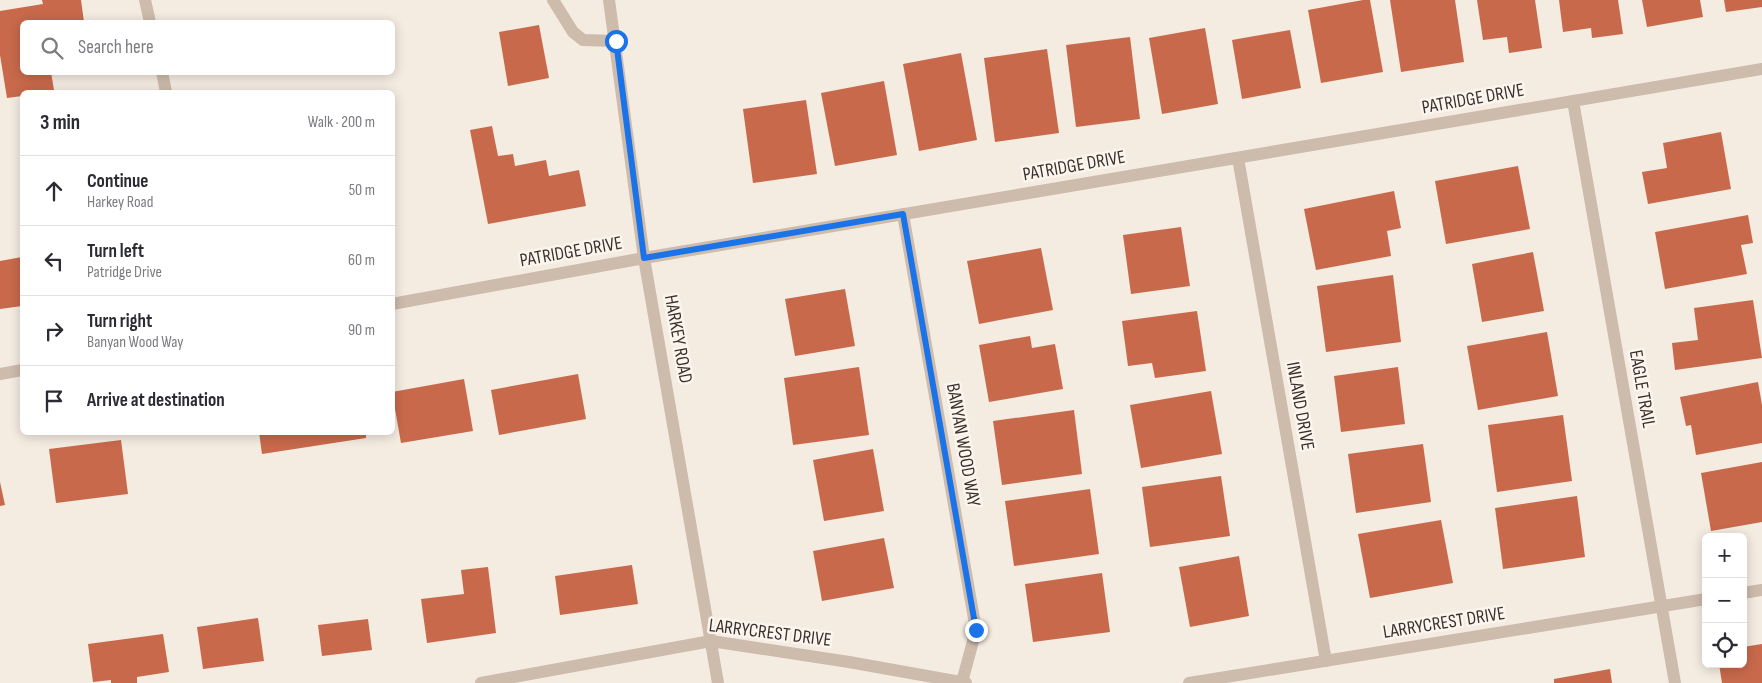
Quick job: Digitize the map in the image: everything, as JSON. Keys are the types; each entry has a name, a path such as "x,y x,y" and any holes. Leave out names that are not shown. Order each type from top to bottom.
{"street":[{"path":"145,0 150,20"},
{"path":"553,0 573,32 583,40 616,41"},
{"name":"HARKEY ROAD","path":"609,0 644,258 718,683"},
{"name":"PATRIDGE DRIVE","path":"395,303 644,258 1762,69"},
{"path":"163,75 166,90"},
{"name":"EAGLE TRAIL","path":"1573,101 1675,683"},
{"name":"INLAND DRIVE","path":"1238,158 1326,661"},
{"name":"BANYAN WOOD WAY","path":"903,214 976,630 964,682"},
{"path":"0,374 20,370"},
{"path":"1747,592 1762,590"},
{"name":"LARRYCREST DRIVE","path":"1189,683 1702,600"},
{"name":"LARRYCREST DRIVE","path":"481,683 711,641 964,682"}],"building":[{"path":"42,0 81,0 84,20 20,20 20,75 52,75 54,90 20,90 20,96 7,98 0,55 0,11 43,4"},
{"path":"1370,0 1383,72 1321,83 1308,10"},
{"path":"1390,0 1455,0 1464,62 1401,72"},
{"path":"1477,0 1535,0 1542,48 1509,53 1507,37 1483,40"},
{"path":"1559,0 1618,0 1623,34 1592,38 1591,28 1563,32"},
{"path":"1642,0 1700,0 1703,17 1647,27"},
{"path":"1724,0 1762,0 1762,7 1726,12"},
{"path":"539,25 549,78 508,86 499,32"},
{"path":"1205,28 1218,104 1162,114 1149,38"},
{"path":"1290,30 1301,88 1242,99 1232,40"},
{"path":"1130,37 1140,119 1076,127 1066,45"},
{"path":"1047,49 1059,133 995,142 984,58"},
{"path":"961,53 977,140 919,151 903,64"},
{"path":"884,81 897,155 835,166 821,93"},
{"path":"806,100 817,174 753,183 743,109"},
{"path":"492,126 498,156 513,154 515,166 546,160 549,176 579,170 586,206 488,224 470,130"},
{"path":"1721,132 1731,189 1648,204 1642,172 1667,168 1663,143"},
{"path":"1518,166 1530,229 1446,244 1435,181"},
{"path":"1394,191 1401,228 1387,231 1391,256 1316,270 1304,209"},
{"path":"1748,215 1753,243 1741,245 1747,274 1665,289 1655,232"},
{"path":"1181,227 1190,286 1131,294 1123,235"},
{"path":"1041,248 1053,310 979,324 967,261"},
{"path":"1533,252 1544,311 1482,322 1472,264"},
{"path":"20,257 20,306 0,309 0,261"},
{"path":"1393,275 1401,342 1326,352 1317,286"},
{"path":"845,289 855,346 795,356 785,299"},
{"path":"1753,300 1762,358 1675,370 1672,343 1698,340 1694,308"},
{"path":"1197,311 1206,371 1155,378 1152,363 1128,366 1122,321"},
{"path":"1547,332 1558,396 1478,410 1467,346"},
{"path":"1030,336 1032,348 1055,344 1063,389 989,402 979,345"},
{"path":"859,367 869,435 793,445 784,378"},
{"path":"1398,367 1405,424 1341,432 1334,376"},
{"path":"578,374 586,419 499,435 491,390"},
{"path":"464,379 473,431 401,443 395,409 395,391"},
{"path":"1758,382 1762,405 1762,443 1696,455 1691,425 1686,426 1680,397"},
{"path":"1211,391 1222,454 1141,468 1130,405"},
{"path":"1074,410 1082,474 1002,485 993,421"},
{"path":"1563,415 1572,481 1497,492 1488,425"},
{"path":"259,435 366,435 366,438 262,454"},
{"path":"121,440 128,494 56,503 49,449"},
{"path":"1423,444 1431,502 1356,513 1348,454"},
{"path":"873,449 884,511 824,521 813,460"},
{"path":"1762,462 1762,522 1711,531 1701,473"},
{"path":"1221,476 1230,536 1150,547 1142,487"},
{"path":"0,482 5,505 0,506"},
{"path":"1090,489 1099,554 1014,566 1005,501"},
{"path":"1577,496 1585,557 1503,569 1495,508"},
{"path":"1441,520 1453,583 1370,598 1358,534"},
{"path":"884,538 894,588 822,601 813,551"},
{"path":"1239,556 1249,616 1190,627 1179,567"},
{"path":"632,565 638,604 560,615 555,576"},
{"path":"488,567 496,633 427,643 421,599 464,594 461,570"},
{"path":"1102,573 1110,632 1033,642 1025,584"},
{"path":"258,618 264,661 203,669 197,627"},
{"path":"368,619 372,650 322,656 318,625"},
{"path":"163,634 169,672 137,677 137,683 111,683 111,680 93,682 88,644"},
{"path":"1762,644 1762,683 1722,683 1720,668 1747,668 1747,646"},
{"path":"1610,669 1612,683 1554,683 1554,679"}],"route":[{"path":"616,41 644,258 903,214 976,630"}]}
